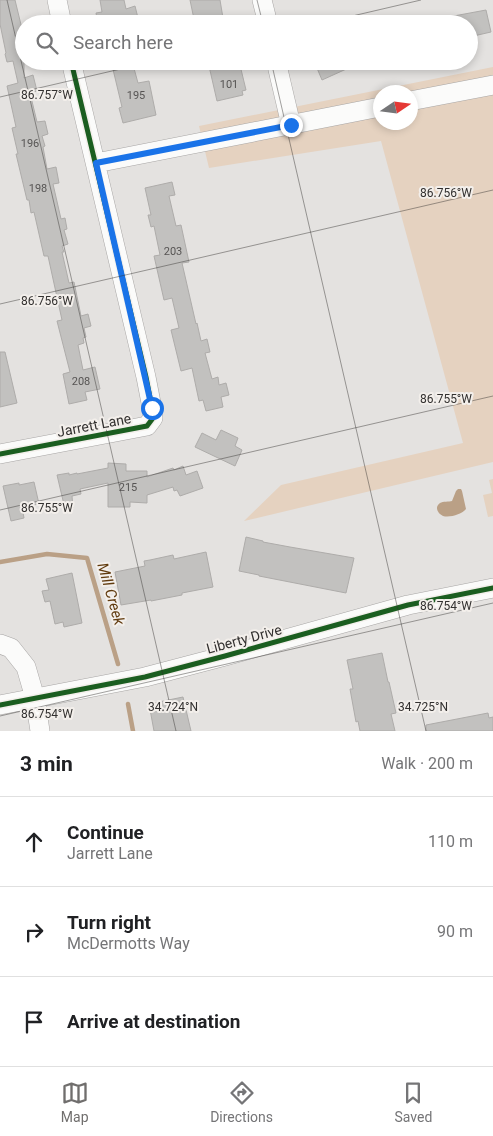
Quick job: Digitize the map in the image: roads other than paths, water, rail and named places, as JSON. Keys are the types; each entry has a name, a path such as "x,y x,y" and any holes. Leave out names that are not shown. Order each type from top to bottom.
{"street":[{"path":"57,0 60,15"},
{"path":"262,0 266,15"},
{"name":"Jarrett Lane","path":"0,454 147,426 153,418 146,377 73,70"},
{"path":"278,70 291,125"},
{"path":"418,99 493,85"},
{"path":"96,163 373,108"},
{"name":"Liberty Drive","path":"0,705 144,676 225,656 408,605 493,588"},
{"path":"0,644 10,648 26,667 35,698 40,731"}],"waterway":[{"name":"Mill Creek","path":"0,562 47,554 87,558 118,664"},
{"name":"Mill Creek","path":"128,704 133,731"}]}
